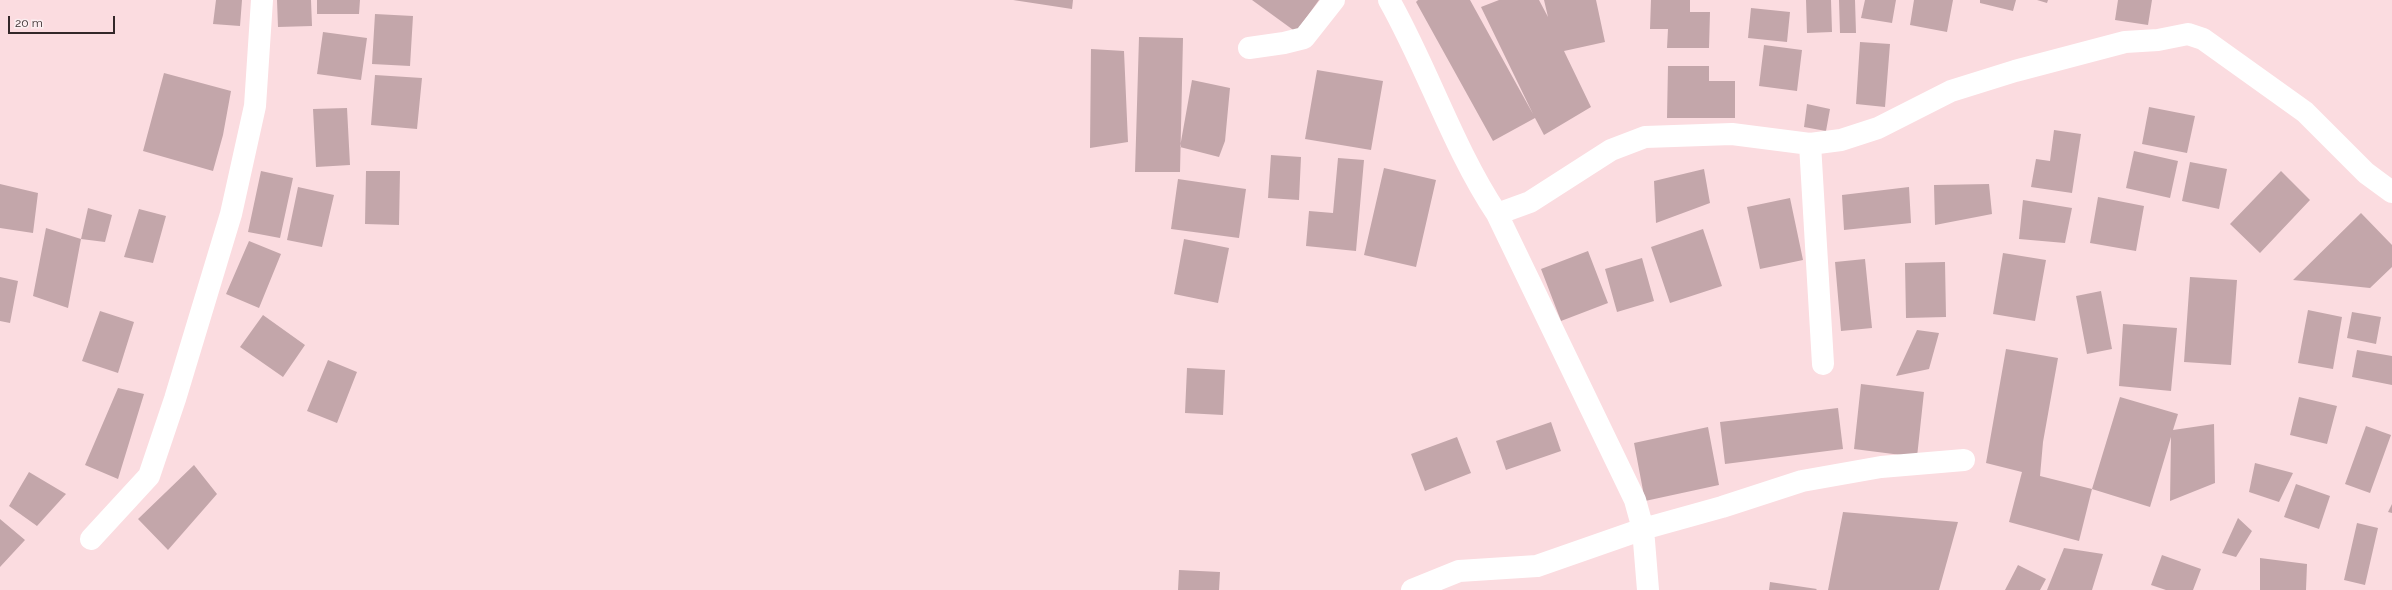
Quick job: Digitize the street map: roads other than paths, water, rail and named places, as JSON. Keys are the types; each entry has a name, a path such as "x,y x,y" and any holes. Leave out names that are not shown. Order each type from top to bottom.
{"street":[{"path":"92,539 149,476 175,399 231,214 255,106 262,0"},
{"path":"1249,48 1284,43 1304,38 1334,0"},
{"path":"1389,0 1452,128 1475,182 1497,214 1635,500 1643,529 1648,590"},
{"path":"1497,214 1530,202 1611,150 1645,137 1732,134 1810,144 1842,140 1878,128 1951,91 2015,70 2125,42 2158,40 2188,34 2209,43 2305,112 2366,173 2392,192"},
{"path":"1810,144 1823,364"},
{"path":"1412,590 1459,571 1537,566 1643,529 1722,507 1802,481 1881,467 1964,460"}]}
